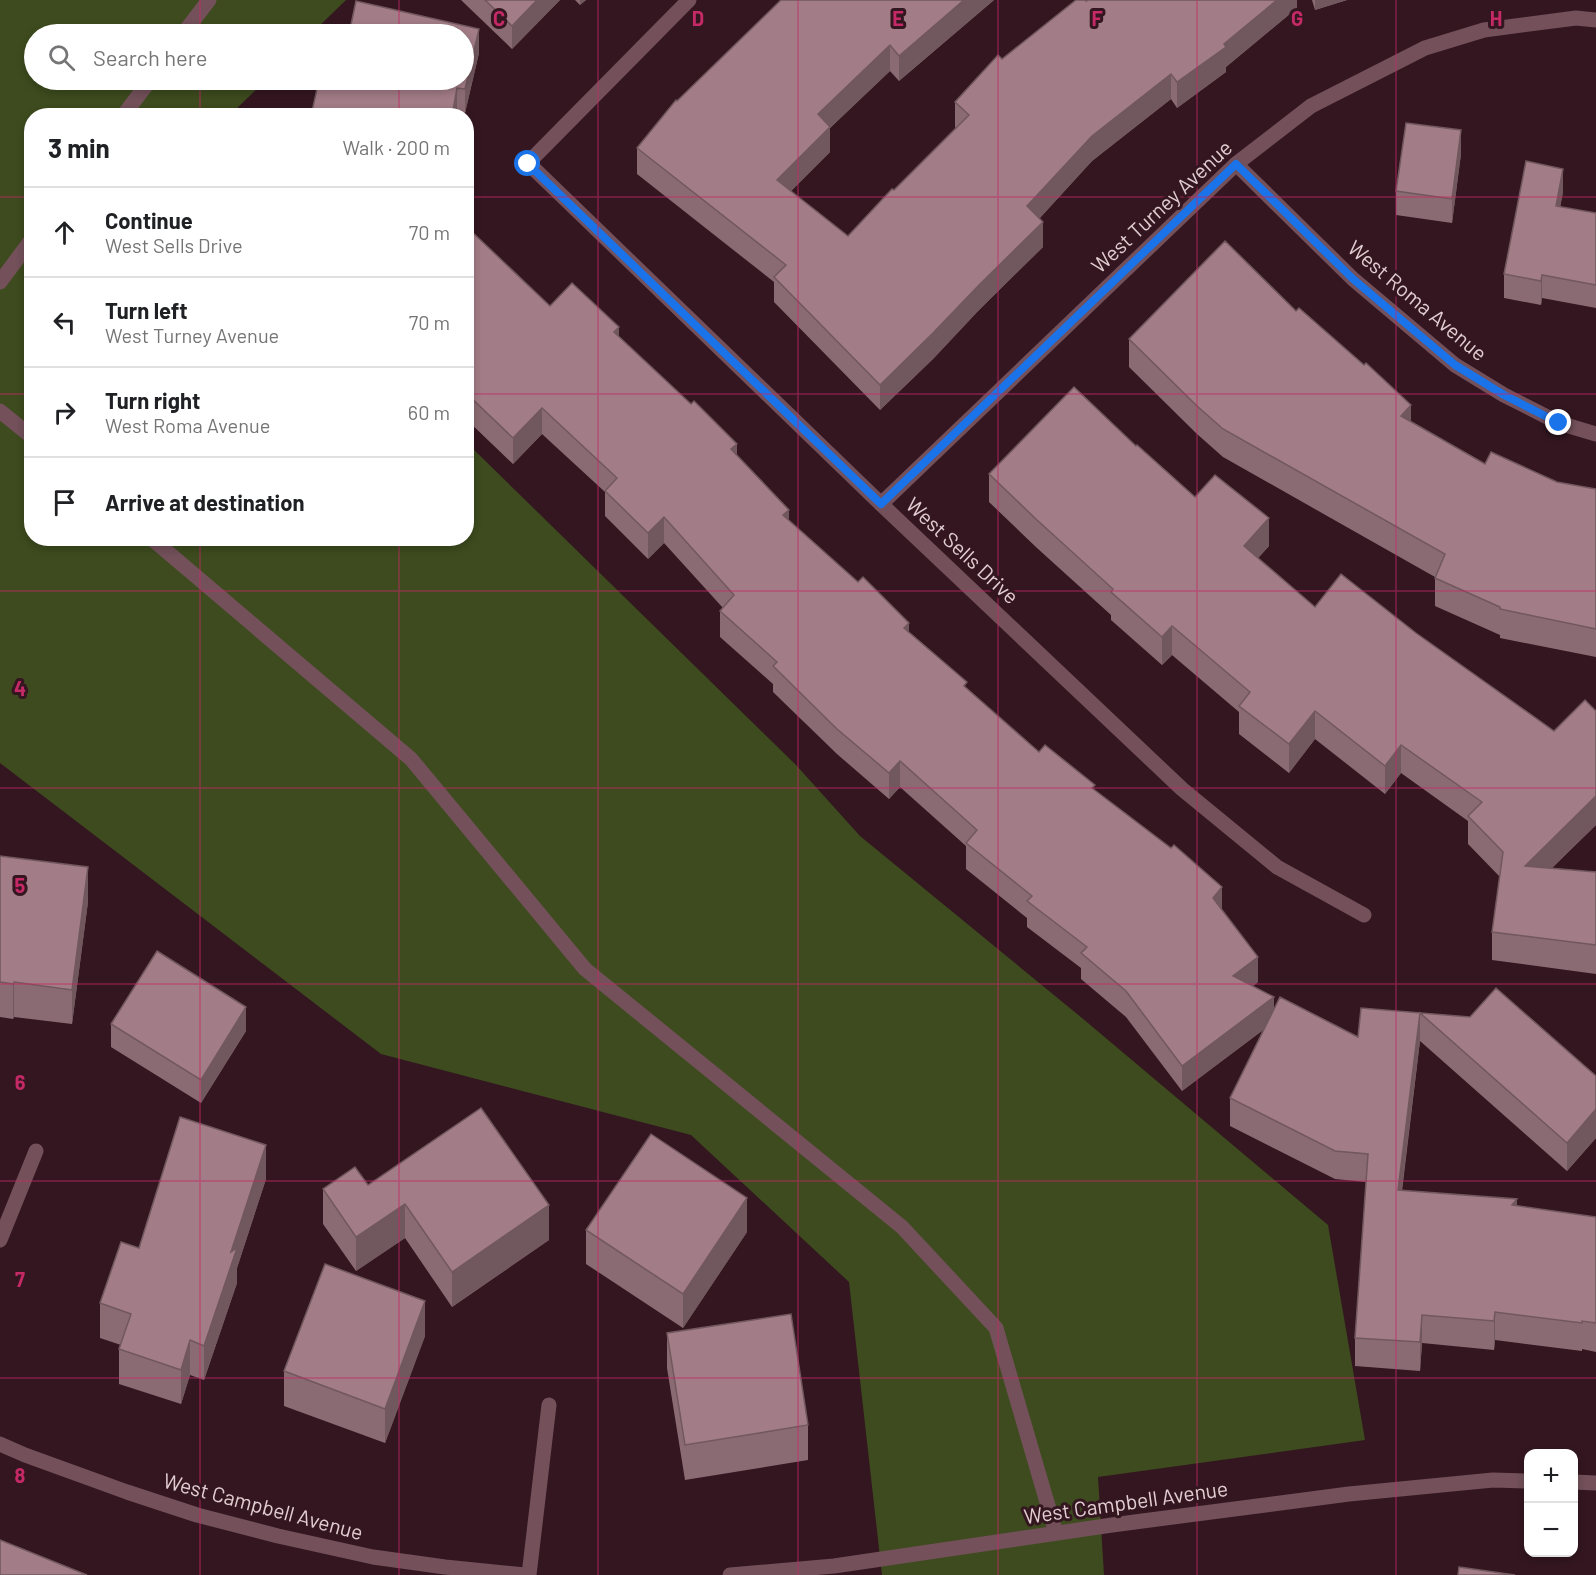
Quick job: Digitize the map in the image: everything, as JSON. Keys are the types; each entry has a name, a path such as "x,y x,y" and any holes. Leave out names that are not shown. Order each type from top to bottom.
{"street":[{"path":"191,24 209,0"},
{"name":"West Sells Drive","path":"689,0 528,164 881,504 1182,789 1277,867 1364,915"},
{"name":"West Turney Avenue","path":"881,504 1236,164 1311,106 1425,48 1484,30 1576,18 1596,20"},
{"path":"129,108 142,90"},
{"name":"West Roma Avenue","path":"1236,164 1353,279 1455,365 1522,405 1559,423 1596,434"},
{"path":"0,282 24,250"},
{"path":"0,411 24,430"},
{"path":"160,546 411,759 585,969 902,1227 996,1328 1056,1533"},
{"path":"0,1240 36,1151"},
{"path":"527,1575 549,1405"},
{"name":"West Campbell Avenue","path":"0,1444 25,1455 197,1515 278,1536 373,1557 527,1575"},
{"name":"West Campbell Avenue","path":"730,1575 834,1566 1056,1533 1416,1487 1493,1480 1524,1481"},
{"path":"1578,1482 1596,1483"}],"green space":[{"path":"0,0 346,0 321,24 24,24 24,90 256,90 237,108 24,108 24,546 474,546 474,450 796,765 860,836 1082,1018 1328,1225 1365,1440 1098,1477 1104,1575 882,1575 849,1282 691,1135 381,1054 0,763"}],"building":[{"path":"485,0 537,0 512,26"},
{"path":"781,0 964,0 899,56 890,45 818,114 830,127 777,180 848,236 892,189 894,190 969,115 955,102 998,55 1002,59 1076,0 1277,0 1224,44 1226,47 1177,82 1171,74 1092,136 1027,206 1043,222 880,385 774,277 786,265 637,148 676,100"},
{"path":"356,1 457,24 351,24"},
{"path":"474,28 479,29 474,50"},
{"path":"317,90 457,90 453,108 313,108"},
{"path":"1406,123 1461,130 1452,199 1396,191"},
{"path":"1526,161 1563,169 1556,206 1596,213 1596,285 1542,275 1541,281 1504,274"},
{"path":"474,234 550,306 572,283 619,327 614,332 691,404 694,401 737,444 731,449 789,510 783,515 858,582 863,577 909,623 904,628 967,682 964,686 1039,752 1045,745 1095,785 1092,788 1171,848 1174,845 1222,887 1213,898 1258,957 1233,976 1274,997 1182,1066 1126,991 1081,953 1087,947 1027,901 1032,896 966,843 977,830 900,761 889,773 837,729 773,666 777,662 720,611 734,595 664,517 648,533 605,491 617,478 542,408 513,438 474,401"},
{"path":"1225,241 1296,311 1299,308 1364,365 1366,363 1411,405 1401,416 1485,464 1491,452 1557,482 1596,489 1596,629 1500,609 1500,607 1435,578 1445,554 1223,429 1129,339"},
{"path":"1074,387 1136,446 1195,497 1215,475 1269,518 1244,546 1315,607 1341,574 1416,633 1554,731 1585,700 1596,711 1596,796 1525,866 1596,872 1596,945 1492,932 1503,852 1468,816 1482,802 1401,745 1385,766 1315,711 1289,744 1239,706 1250,692 1172,626 1162,637 1111,592 1113,589 989,474"},
{"path":"0,856 88,867 72,990 0,982"},
{"path":"157,951 246,1007 201,1080 111,1024"},
{"path":"1496,988 1596,1076 1596,1109 1567,1143 1420,1013 1398,1190 1517,1199 1512,1205 1596,1217 1596,1323 1495,1312 1494,1321 1422,1315 1420,1342 1355,1338 1368,1154 1335,1151 1230,1098 1280,997 1358,1037 1361,1008 1470,1017"},
{"path":"481,1108 549,1205 452,1272 405,1204 356,1237 323,1189 355,1167 368,1185"},
{"path":"180,1117 266,1145 231,1252 237,1248 204,1346 190,1340 181,1370 119,1349 131,1314 100,1303 121,1242 139,1248"},
{"path":"651,1134 747,1198 683,1294 586,1230"},
{"path":"325,1264 425,1301 385,1409 284,1371"},
{"path":"791,1314 808,1425 685,1445 667,1333"},
{"path":"0,1540 87,1575 0,1575"},
{"path":"1459,1567 1515,1575 1458,1575"}],"route":[{"path":"528,164 881,504 1236,164 1353,279 1455,365 1504,395 1559,423"}]}
